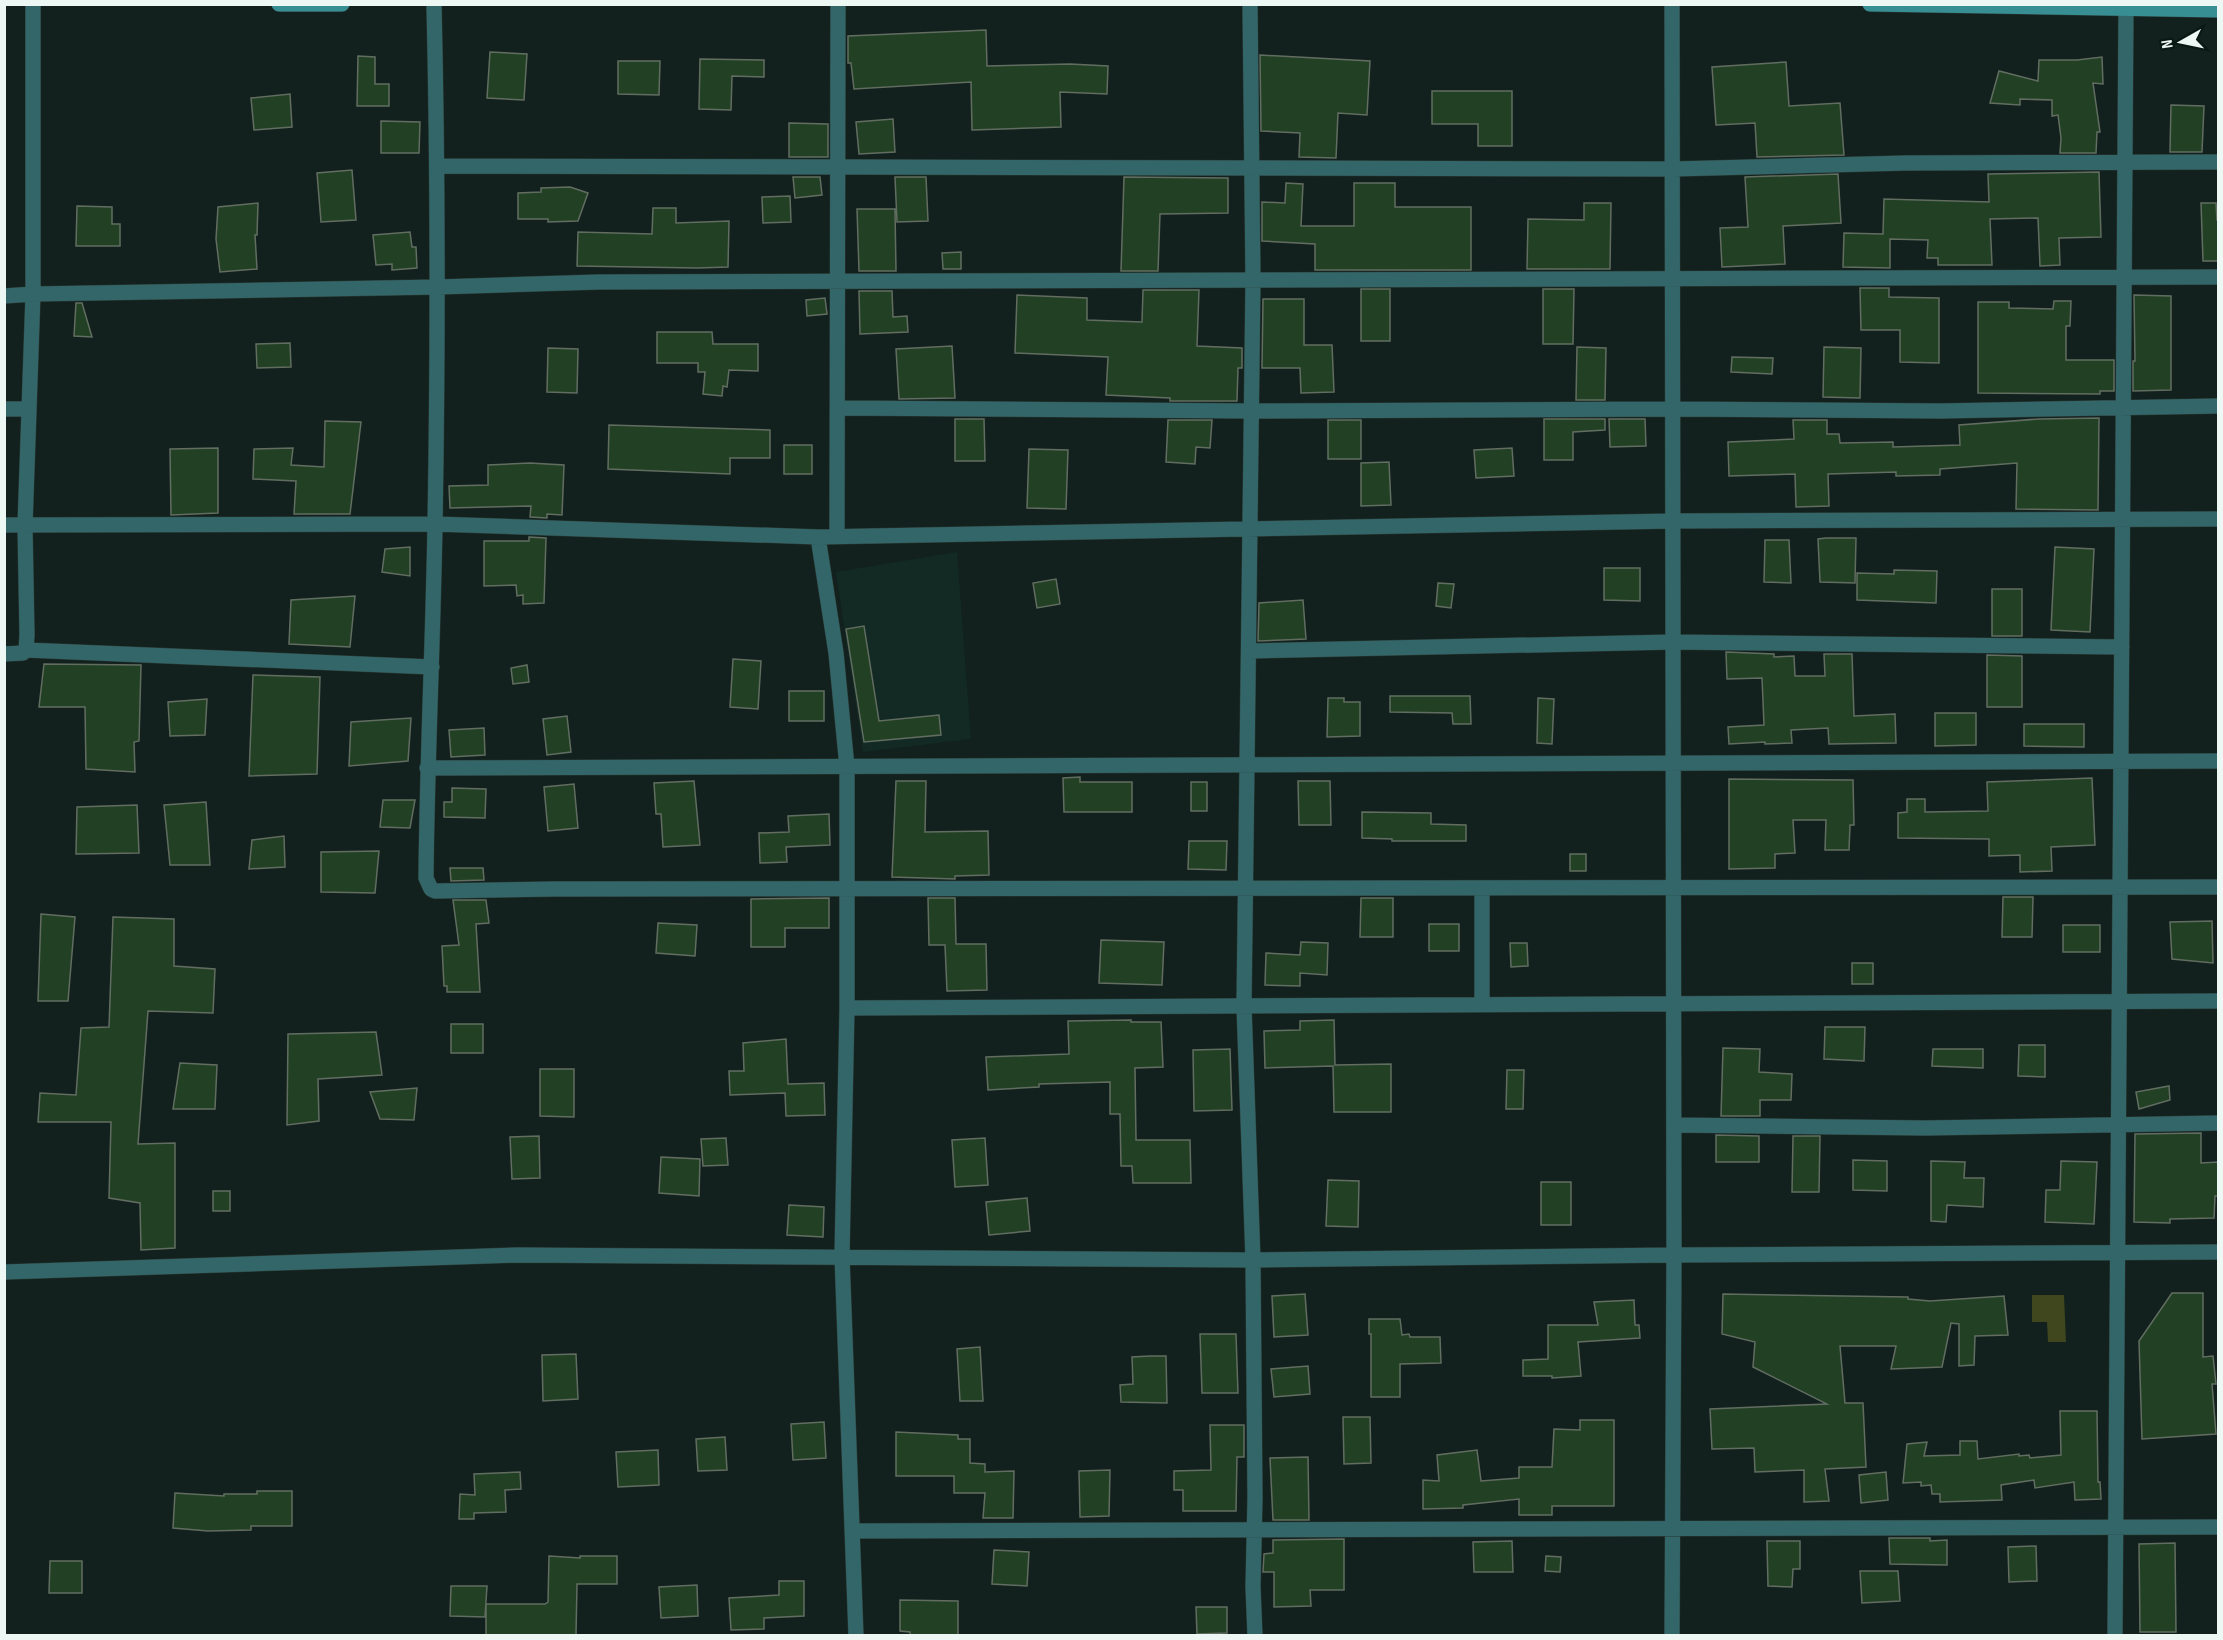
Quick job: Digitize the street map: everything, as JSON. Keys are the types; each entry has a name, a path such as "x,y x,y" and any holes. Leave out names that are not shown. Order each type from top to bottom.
{"street":[{"path":"26,650 25,526 33,294 33,4"},
{"path":"279,4 342,4"},
{"path":"434,4 438,287 435,524 426,878 431,889 435,891 2218,887"},
{"path":"837,536 838,4"},
{"path":"1250,4 1253,280 1244,1006 1253,1260 1255,1635"},
{"path":"1672,4 1674,889 1672,1635"},
{"path":"1870,4 2218,10"},
{"path":"2115,1633 2126,8"},
{"path":"437,166 1673,169 2126,160 2218,162"},
{"path":"4,296 599,282 2218,277"},
{"path":"838,408 1251,411 1672,409 1940,411 2218,406"},
{"path":"4,409 29,409"},
{"path":"4,525 435,524 818,537 1673,521 2218,519"},
{"path":"818,537 836,653 847,767 847,1008 842,1256 856,1635"},
{"path":"1249,651 1673,642 2122,646"},
{"path":"4,654 21,654 26,650 432,667"},
{"path":"427,768 2218,761"},
{"path":"1482,889 1482,1004"},
{"path":"847,1008 2218,1001"},
{"path":"1674,1125 1925,1128 2218,1123"},
{"path":"4,1272 517,1255 1253,1260 2218,1252"},
{"path":"852,1531 2218,1527"}],"shaded area":[{"path":"957,552 971,739 863,752 836,572"}],"green space":[{"path":"2032,1295 2064,1295 2066,1342 2048,1342 2047,1322 2032,1322"}],"building":[{"path":"986,30 987,66 1070,64 1108,66 1107,94 1060,92 1061,127 972,130 971,82 854,89 851,63 848,63 848,36"},
{"path":"490,52 527,54 524,100 487,98"},
{"path":"1260,55 1370,61 1367,115 1338,113 1336,158 1299,157 1300,133 1261,131"},
{"path":"358,56 375,57 375,84 389,84 389,106 357,106"},
{"path":"2102,57 2103,84 2093,83 2100,132 2097,132 2096,153 2060,153 2058,115 2052,116 2052,100 2020,99 2020,105 1990,103 1999,71 2038,81 2039,60 2077,60"},
{"path":"700,59 764,60 764,77 732,76 731,110 699,109"},
{"path":"618,61 660,61 659,95 618,94"},
{"path":"1786,62 1789,106 1840,103 1844,155 1757,157 1755,123 1716,125 1712,67"},
{"path":"1432,91 1512,91 1512,146 1478,146 1478,124 1432,124"},
{"path":"290,94 292,127 254,130 251,98"},
{"path":"2171,105 2204,106 2202,152 2170,152"},
{"path":"893,119 895,152 859,154 856,122"},
{"path":"381,121 420,122 419,153 381,153"},
{"path":"789,123 828,124 828,157 789,157"},
{"path":"352,170 356,220 321,222 317,173"},
{"path":"2099,172 2101,237 2059,238 2060,265 2040,266 2038,218 1990,219 1992,265 1938,265 1938,258 1927,258 1928,240 1890,239 1890,268 1843,267 1844,233 1883,234 1884,199 1989,202 1988,174"},
{"path":"1838,174 1841,223 1783,226 1785,264 1722,267 1720,228 1748,227 1745,177"},
{"path":"793,177 820,177 822,195 795,198"},
{"path":"895,177 926,177 928,221 897,222"},
{"path":"1124,177 1228,178 1228,213 1160,214 1158,271 1121,271"},
{"path":"1286,183 1303,184 1301,226 1354,226 1354,183 1395,183 1395,207 1471,207 1471,270 1315,270 1315,244 1262,241 1262,202 1285,203"},
{"path":"570,187 588,193 578,221 548,222 548,219 518,219 518,193 541,192 541,188"},
{"path":"790,196 791,222 763,223 762,197"},
{"path":"258,203 257,235 255,235 257,269 220,272 216,239 218,207"},
{"path":"1584,203 1611,203 1610,269 1527,269 1528,219 1584,220"},
{"path":"2201,203 2216,203 2218,261 2203,261"},
{"path":"77,206 112,207 112,224 120,224 120,246 76,246"},
{"path":"653,208 676,208 676,223 729,221 728,267 577,266 578,232 652,234"},
{"path":"857,209 895,209 896,271 859,271"},
{"path":"410,232 412,247 416,247 417,268 392,270 392,264 376,265 373,235"},
{"path":"961,252 961,269 943,269 942,253"},
{"path":"1860,288 1889,288 1889,297 1939,298 1939,363 1900,362 1900,330 1861,330"},
{"path":"1361,289 1390,289 1390,341 1361,341"},
{"path":"1543,289 1574,289 1573,344 1543,344"},
{"path":"1143,290 1199,290 1197,346 1242,348 1242,368 1238,368 1237,401 1170,401 1170,398 1106,395 1108,357 1015,353 1017,295 1087,298 1087,320 1142,322"},
{"path":"859,291 892,291 893,317 907,316 908,332 860,334"},
{"path":"2134,295 2171,296 2171,390 2133,391"},
{"path":"825,298 827,314 807,316 806,300"},
{"path":"1263,299 1304,299 1304,345 1332,345 1334,392 1301,393 1300,368 1262,368"},
{"path":"2054,301 2071,301 2070,326 2066,326 2066,360 2114,360 2114,391 2100,391 2100,394 1978,393 1978,302 2009,302 2009,308 2053,309"},
{"path":"76,303 82,303 92,337 74,336"},
{"path":"657,332 712,332 713,344 758,344 758,371 729,370 727,387 723,386 722,396 703,394 705,372 698,372 698,363 657,363"},
{"path":"290,343 291,367 257,368 256,344"},
{"path":"952,346 955,398 899,399 896,349"},
{"path":"1577,347 1606,348 1605,400 1576,400"},
{"path":"1824,347 1861,348 1860,398 1823,397"},
{"path":"548,348 578,349 577,393 547,392"},
{"path":"1732,357 1773,358 1772,374 1731,372"},
{"path":"2099,418 2098,510 2016,509 2017,463 1940,469 1940,475 1896,476 1896,472 1828,474 1829,506 1796,507 1795,474 1729,476 1728,442 1794,439 1793,420 1827,420 1827,434 1839,434 1840,443 1893,442 1893,447 1960,445 1959,425 2039,419"},
{"path":"955,419 984,419 985,461 955,461"},
{"path":"1544,419 1605,419 1605,430 1573,432 1573,460 1544,460"},
{"path":"1609,419 1645,419 1646,446 1610,447"},
{"path":"1168,420 1212,420 1210,448 1196,447 1195,464 1166,462"},
{"path":"1328,420 1361,420 1361,459 1328,459"},
{"path":"325,421 361,422 350,514 294,514 296,481 253,479 254,449 293,448 291,465 324,467"},
{"path":"609,425 770,430 770,458 730,458 730,474 608,469"},
{"path":"784,445 812,445 812,474 784,474"},
{"path":"218,448 218,513 171,515 170,449"},
{"path":"1512,448 1514,476 1476,478 1474,450"},
{"path":"1029,449 1068,450 1066,509 1027,508"},
{"path":"1389,462 1391,505 1361,506 1361,463"},
{"path":"530,463 564,465 562,515 547,514 547,518 530,517 531,506 450,508 449,486 488,485 488,465"},
{"path":"529,537 546,538 544,603 523,604 523,595 517,596 516,585 484,586 484,541 529,541"},
{"path":"1856,538 1855,583 1820,582 1818,539"},
{"path":"1765,540 1789,540 1791,583 1764,582"},
{"path":"410,547 410,576 382,572 385,549"},
{"path":"2055,547 2094,549 2090,632 2051,630"},
{"path":"1604,568 1640,568 1640,601 1604,600"},
{"path":"1894,570 1937,571 1936,603 1857,600 1857,573 1894,574"},
{"path":"1056,579 1060,604 1037,608 1033,583"},
{"path":"1438,583 1454,584 1451,608 1436,606"},
{"path":"1992,589 2022,589 2022,636 1992,636"},
{"path":"355,596 350,647 289,644 291,600"},
{"path":"1303,600 1306,639 1258,641 1259,603"},
{"path":"864,626 879,721 939,715 941,735 864,742 846,629"},
{"path":"1726,652 1774,654 1774,657 1794,656 1795,676 1825,676 1824,654 1852,654 1854,716 1895,714 1896,743 1829,744 1828,728 1791,730 1792,743 1729,744 1728,727 1764,725 1762,678 1727,679"},
{"path":"1987,655 2022,656 2022,707 1987,707"},
{"path":"733,659 761,661 758,709 730,707"},
{"path":"44,664 141,665 139,741 134,742 135,772 86,769 85,707 39,707"},
{"path":"527,665 529,682 513,684 511,668"},
{"path":"253,675 320,677 317,774 249,776"},
{"path":"789,691 824,691 824,721 789,721"},
{"path":"1390,696 1470,696 1471,724 1453,724 1452,713 1390,712"},
{"path":"1328,698 1344,698 1344,702 1360,702 1360,736 1327,737"},
{"path":"1538,698 1554,699 1552,744 1537,743"},
{"path":"207,699 205,735 170,736 168,702"},
{"path":"1935,713 1976,713 1976,745 1935,746"},
{"path":"567,716 571,752 547,755 543,719"},
{"path":"411,718 408,761 349,766 351,722"},
{"path":"2024,724 2084,724 2084,747 2024,746"},
{"path":"484,728 485,755 451,757 449,730"},
{"path":"1080,777 1080,782 1132,782 1132,812 1064,812 1063,778"},
{"path":"2092,778 2095,845 2051,847 2052,871 2020,872 2020,855 1989,856 1989,839 1898,838 1898,813 1907,812 1907,799 1925,799 1925,812 1988,811 1987,782"},
{"path":"1729,779 1853,780 1854,825 1850,825 1849,850 1825,850 1826,820 1793,820 1795,853 1775,854 1775,868 1729,869"},
{"path":"694,781 700,845 663,847 661,814 656,814 654,783"},
{"path":"896,781 926,781 925,832 988,831 989,875 955,876 955,879 892,877"},
{"path":"1298,781 1330,781 1331,825 1299,825"},
{"path":"1191,782 1207,782 1207,811 1191,811"},
{"path":"574,784 578,828 548,831 544,787"},
{"path":"452,788 486,789 485,818 444,817 444,802 452,802"},
{"path":"383,800 415,800 410,828 380,827"},
{"path":"206,802 210,865 170,865 164,805"},
{"path":"137,805 139,853 76,854 77,807"},
{"path":"1362,812 1431,813 1431,824 1466,825 1466,841 1392,841 1392,839 1362,838"},
{"path":"829,814 830,845 786,847 787,862 760,863 759,833 789,832 788,816"},
{"path":"284,836 285,867 249,869 252,840"},
{"path":"1189,841 1227,841 1226,870 1188,869"},
{"path":"379,851 375,893 321,892 321,852"},
{"path":"1570,854 1586,854 1586,871 1570,871"},
{"path":"450,868 483,868 484,880 451,881"},
{"path":"2003,897 2033,897 2032,937 2002,937"},
{"path":"829,898 829,928 785,928 785,947 751,947 751,899"},
{"path":"928,898 955,898 956,944 986,944 987,990 947,991 945,945 929,945"},
{"path":"1361,898 1393,898 1393,937 1360,937"},
{"path":"453,900 486,900 489,923 476,924 480,992 447,992 447,986 444,986 442,946 459,945"},
{"path":"41,914 75,917 68,1001 38,1001"},
{"path":"113,917 174,919 174,966 215,969 213,1013 148,1011 138,1144 175,1143 175,1248 141,1250 140,1203 109,1198 111,1122 38,1122 40,1093 76,1095 81,1028 109,1027"},
{"path":"2212,921 2213,963 2172,959 2170,922"},
{"path":"658,923 697,925 695,956 656,953"},
{"path":"1429,924 1459,924 1459,951 1429,951"},
{"path":"2063,925 2100,925 2100,952 2063,952"},
{"path":"1101,940 1164,942 1162,985 1099,983"},
{"path":"1301,942 1328,943 1327,975 1300,973 1300,986 1265,985 1266,953 1300,955"},
{"path":"1510,943 1527,943 1528,966 1511,967"},
{"path":"1852,963 1873,963 1873,984 1852,984"},
{"path":"1131,1020 1131,1022 1161,1022 1163,1067 1135,1068 1136,1140 1190,1140 1191,1183 1133,1183 1132,1166 1121,1166 1120,1114 1110,1114 1110,1082 1039,1084 1039,1087 988,1090 986,1057 1069,1054 1068,1021"},
{"path":"1334,1020 1335,1065 1391,1064 1391,1112 1334,1112 1333,1066 1265,1068 1264,1031 1300,1030 1300,1021"},
{"path":"451,1024 483,1024 483,1053 451,1053"},
{"path":"1825,1027 1865,1027 1864,1061 1824,1059"},
{"path":"376,1032 382,1075 318,1079 319,1121 287,1125 288,1034"},
{"path":"786,1039 788,1084 824,1083 825,1115 786,1116 785,1093 730,1095 729,1071 744,1071 743,1043"},
{"path":"2019,1045 2045,1045 2045,1077 2018,1076"},
{"path":"1723,1048 1760,1049 1759,1072 1792,1074 1791,1100 1760,1100 1760,1116 1721,1116"},
{"path":"1230,1049 1232,1110 1194,1111 1193,1050"},
{"path":"1933,1049 1983,1049 1983,1068 1932,1066"},
{"path":"180,1063 217,1065 215,1109 173,1109"},
{"path":"540,1069 574,1069 574,1117 540,1116"},
{"path":"1507,1070 1524,1070 1523,1109 1506,1109"},
{"path":"2169,1086 2170,1100 2139,1109 2136,1092"},
{"path":"417,1088 414,1120 380,1119 370,1092"},
{"path":"2201,1133 2201,1163 2218,1162 2218,1196 2215,1196 2214,1218 2170,1219 2170,1223 2134,1222 2135,1134"},
{"path":"1716,1135 1759,1136 1759,1162 1716,1162"},
{"path":"539,1136 540,1178 512,1179 510,1137"},
{"path":"1793,1136 1820,1136 1819,1192 1792,1192"},
{"path":"726,1138 728,1165 703,1166 701,1139"},
{"path":"985,1138 988,1185 955,1187 952,1140"},
{"path":"661,1157 700,1159 699,1196 659,1193"},
{"path":"1853,1160 1887,1161 1887,1191 1853,1190"},
{"path":"1931,1161 1965,1162 1964,1178 1984,1178 1983,1207 1947,1205 1946,1222 1931,1221"},
{"path":"2061,1161 2097,1162 2094,1224 2045,1222 2046,1190 2060,1190"},
{"path":"1328,1180 1359,1181 1358,1227 1326,1226"},
{"path":"1541,1182 1571,1182 1571,1225 1541,1225"},
{"path":"213,1191 230,1191 230,1211 213,1211"},
{"path":"1027,1198 1030,1231 989,1235 986,1202"},
{"path":"789,1205 824,1207 823,1237 787,1235"},
{"path":"2172,1293 2203,1293 2203,1357 2213,1356 2216,1384 2212,1384 2216,1434 2142,1439 2139,1341"},
{"path":"1305,1294 1308,1335 1274,1337 1272,1296"},
{"path":"1723,1294 1908,1297 1908,1299 1930,1301 2004,1296 2008,1335 1975,1336 1974,1365 1959,1366 1959,1324 1951,1323 1942,1367 1891,1369 1896,1346 1840,1346 1845,1403 1863,1403 1866,1467 1825,1469 1829,1501 1804,1502 1804,1470 1755,1472 1754,1448 1712,1449 1710,1409 1827,1404 1753,1367 1755,1342 1722,1334"},
{"path":"1634,1300 1635,1325 1639,1325 1640,1338 1578,1342 1581,1376 1552,1378 1552,1376 1523,1376 1523,1360 1548,1359 1548,1325 1598,1325 1594,1302"},
{"path":"1369,1319 1400,1319 1402,1335 1440,1337 1441,1363 1400,1364 1400,1397 1371,1397"},
{"path":"1200,1334 1236,1334 1238,1393 1202,1393"},
{"path":"980,1347 983,1401 960,1401 957,1349"},
{"path":"576,1354 578,1399 543,1401 542,1355"},
{"path":"1166,1356 1167,1403 1121,1402 1120,1385 1133,1384 1132,1357"},
{"path":"1308,1366 1310,1394 1274,1397 1271,1369"},
{"path":"2060,1411 2097,1411 2098,1482 2100,1482 2101,1499 2075,1500 2074,1482 2035,1488 2034,1480 2001,1485 2002,1500 1940,1502 1940,1494 1932,1494 1931,1485 1921,1486 1921,1482 1903,1483 1907,1444 1927,1442 1924,1456 1960,1455 1960,1441 1977,1441 1978,1459 2019,1454 2019,1456 2029,1455 2030,1458 2061,1455"},
{"path":"1343,1417 1370,1417 1371,1463 1344,1464"},
{"path":"1580,1420 1614,1420 1614,1506 1552,1506 1552,1515 1519,1515 1519,1499 1463,1505 1463,1508 1423,1509 1423,1480 1439,1481 1437,1455 1477,1450 1481,1481 1519,1478 1519,1467 1552,1467 1554,1429 1580,1430"},
{"path":"824,1422 826,1458 793,1460 791,1424"},
{"path":"1210,1425 1244,1425 1244,1457 1237,1457 1236,1511 1183,1511 1183,1490 1174,1490 1174,1471 1211,1470"},
{"path":"896,1432 958,1435 958,1439 970,1439 970,1463 985,1464 985,1472 1014,1471 1013,1518 983,1518 985,1493 954,1493 954,1476 896,1476"},
{"path":"725,1437 727,1470 698,1471 696,1439"},
{"path":"658,1450 659,1485 618,1487 616,1452"},
{"path":"1308,1457 1309,1520 1273,1520 1270,1458"},
{"path":"1110,1470 1109,1516 1080,1517 1079,1471"},
{"path":"520,1472 521,1489 505,1490 506,1512 474,1513 474,1519 459,1519 460,1494 475,1495 474,1474"},
{"path":"1886,1472 1888,1500 1861,1503 1859,1475"},
{"path":"257,1491 292,1491 292,1526 251,1526 251,1530 208,1531 173,1528 175,1493 224,1496 224,1494 257,1494"},
{"path":"1889,1538 1947,1540 1947,1565 1890,1564"},
{"path":"1344,1539 1344,1590 1310,1590 1311,1606 1274,1607 1274,1572 1263,1572 1264,1554 1273,1553 1273,1540"},
{"path":"1512,1541 1513,1572 1474,1572 1473,1542"},
{"path":"1767,1541 1800,1541 1800,1569 1793,1569 1792,1587 1768,1586"},
{"path":"2175,1543 2176,1632 2140,1632 2139,1544"},
{"path":"2036,1546 2037,1581 2009,1582 2008,1547"},
{"path":"994,1550 1029,1552 1027,1586 992,1584"},
{"path":"549,1556 580,1558 580,1556 617,1556 617,1584 577,1584 576,1635 486,1635 486,1604 545,1604 548,1602"},
{"path":"1546,1556 1561,1557 1560,1572 1545,1571"},
{"path":"50,1561 82,1561 82,1593 49,1593"},
{"path":"1860,1571 1898,1571 1900,1601 1862,1603"},
{"path":"779,1581 804,1581 804,1616 764,1618 764,1629 731,1630 729,1598 779,1595"},
{"path":"697,1585 698,1616 661,1618 659,1587"},
{"path":"451,1586 487,1586 485,1617 450,1616"},
{"path":"900,1600 958,1601 958,1635 910,1635 910,1632 900,1631"},
{"path":"1196,1607 1227,1607 1227,1633 1197,1634"}]}
